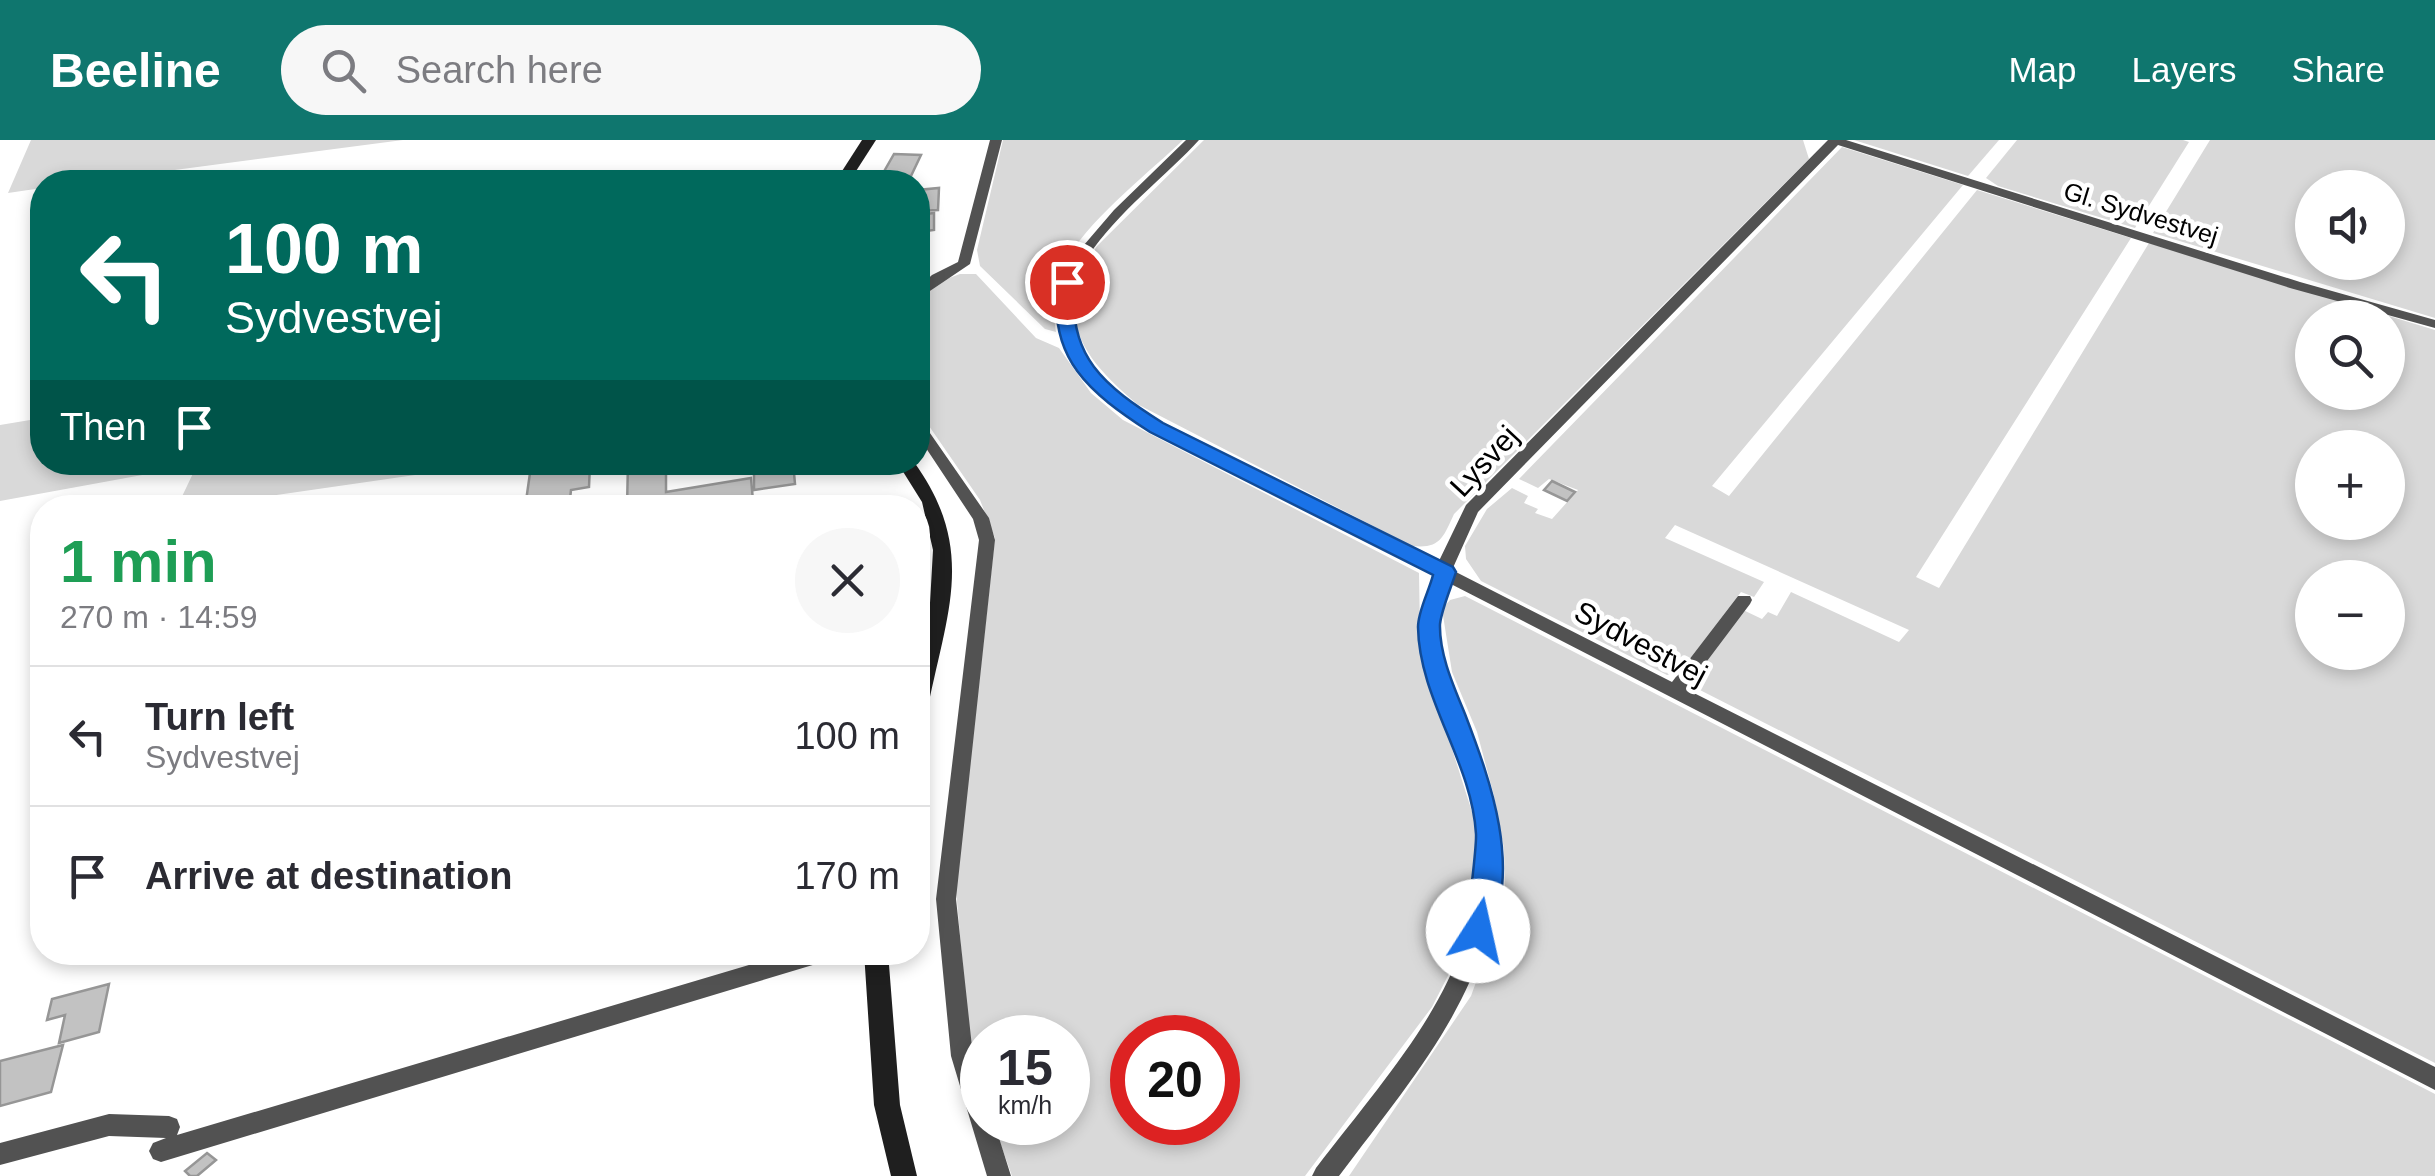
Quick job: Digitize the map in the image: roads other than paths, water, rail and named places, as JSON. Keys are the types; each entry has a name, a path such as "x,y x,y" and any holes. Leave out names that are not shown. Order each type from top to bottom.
{"street":[{"path":"850,170 869,140"},
{"path":"930,501 942,544 941,582 930,642"},
{"path":"877,965 886,1106 904,1176"}],"lane":[{"path":"930,285 964,264 996,140"},
{"name":"Sydvestvej","path":"1193,140 1103,229 1081,254 1067,282 1063,312 1070,343 1087,373 1117,402 1156,428 2435,1079"},
{"name":"Lysvej","path":"1324,1176 1441,1018 1471,964 1486,898 1489,832 1473,766 1438,673 1429,624 1451,546 1472,509 1836,140"},
{"name":"Gl. Sydvestvej","path":"1836,140 2295,285 2435,324"},
{"path":"930,444 980,518 988,540 946,899 962,1056 998,1176"},
{"path":"1674,692 1744,600"},
{"path":"162,1151 783,965"},
{"path":"0,1154 110,1125 168,1127"}]}
